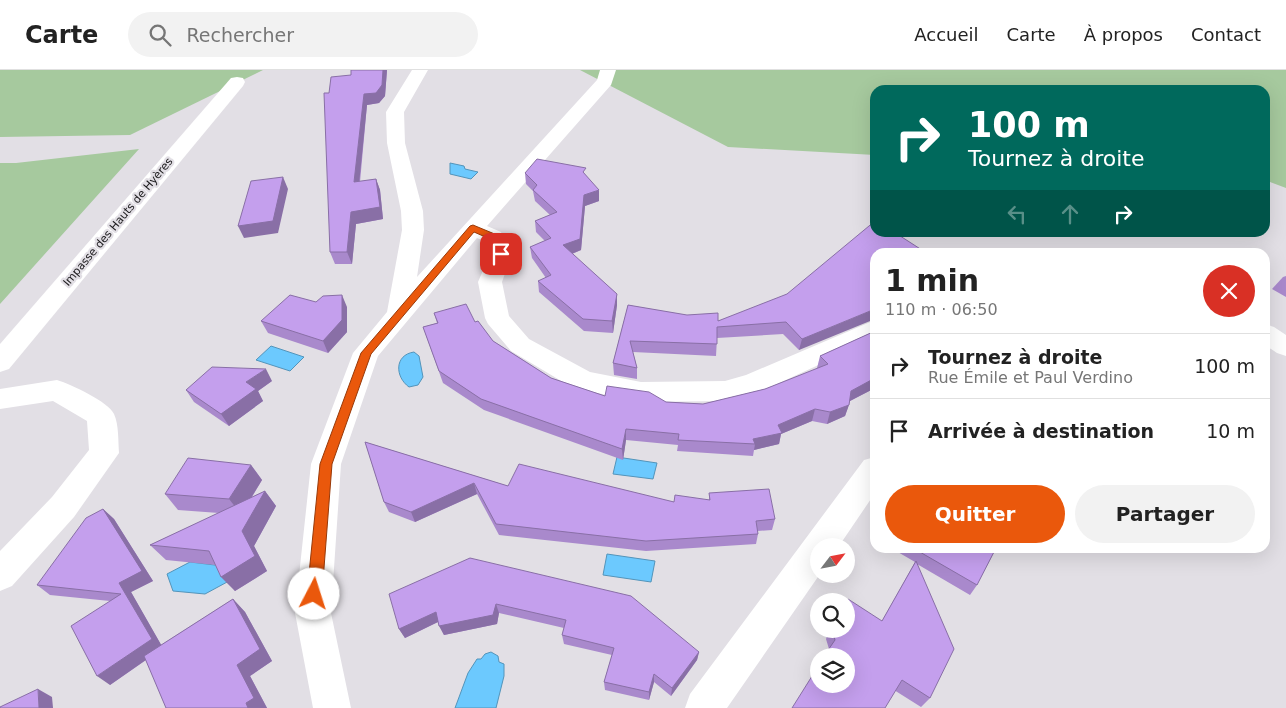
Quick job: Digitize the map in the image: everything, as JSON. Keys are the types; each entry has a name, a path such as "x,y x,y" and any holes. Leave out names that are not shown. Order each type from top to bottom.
{"street":[{"path":"399,313 413,230 412,211 396,143 395,112 420,70"},
{"path":"332,708 313,613 326,464 366,353 473,228 605,82 608,70"},
{"name":"Impasse des Hauts de Hyères","path":"0,362 237,82"},
{"path":"473,228 493,237 501,254 490,282 497,318 520,345 583,380 641,392 725,391 754,383 870,331"},
{"path":"1270,336 1286,347"},
{"path":"0,399 57,390 101,416 104,452 63,507 0,575"},
{"path":"825,538 870,476"},
{"path":"704,708 810,560"}],"green space":[{"path":"0,70 263,70 130,135 0,137"},
{"path":"580,70 1286,70 1286,188 1270,182 1270,85 870,85 870,155 728,147"},
{"path":"139,149 0,304 0,163 16,163"}],"water":[{"path":"450,163 478,172 471,179 450,174"},
{"path":"271,346 304,357 290,371 256,360"},
{"path":"414,352 419,356 423,377 418,385 409,387 401,378 399,367 403,357"},
{"path":"617,457 657,463 653,479 613,474"},
{"path":"607,554 655,561 651,582 603,575"},
{"path":"190,562 223,566 229,581 205,594 173,591 167,574"},
{"path":"491,652 498,656 499,662 504,664 504,676 496,708 455,708 468,673 477,659 481,659 485,654"}],"building":[{"path":"351,70 383,70 382,85 376,93 364,94 354,182 376,179 380,207 351,212 347,252 330,252 324,93 329,93 331,77 351,75"},
{"path":"537,159 586,168 583,172 599,190 584,195 580,239 563,245 617,294 612,321 583,319 538,281 551,275 530,247 551,238 535,221 557,212 533,190 537,185 525,173"},
{"path":"283,177 273,221 238,226 251,181"},
{"path":"870,225 870,237 902,237 919,248 870,248 870,311 802,339 786,322 717,327 717,344 630,341 637,368 613,363 628,305 687,315 718,313 718,321 787,294"},
{"path":"290,295 316,302 323,296 342,295 342,320 323,341 261,321"},
{"path":"466,304 475,322 478,321 493,341 551,378 605,396 607,386 649,392 666,402 703,404 765,389 828,364 820,356 870,333 870,381 851,391 849,405 830,412 815,409 778,425 782,433 753,439 755,444 678,440 679,434 626,429 622,449 481,399 439,371 423,327 438,323 434,313"},
{"path":"212,367 266,369 246,382 256,389 221,414 186,390"},
{"path":"365,442 508,486 519,464 674,502 675,495 710,500 709,493 769,489 775,519 756,521 758,534 646,541 496,524 474,483 411,512 384,502"},
{"path":"188,458 251,465 229,499 165,494"},
{"path":"265,491 242,531 255,556 221,577 209,551 150,545"},
{"path":"103,509 142,571 119,583 152,639 97,676 71,626 121,594 37,585 86,518"},
{"path":"922,553 993,553 977,585"},
{"path":"470,558 631,596 699,652 672,688 654,674 649,692 604,682 614,648 562,635 566,620 496,604 493,615 439,626 436,612 399,629 389,594"},
{"path":"916,561 954,649 930,698 902,680 885,708 792,708 810,679 810,693 855,693 855,648 830,648 834,638 855,638 855,604 882,621"},
{"path":"233,599 260,649 237,665 254,698 246,703 248,708 166,708 144,656"},
{"path":"38,689 39,708 0,708 0,707"}],"route":[{"path":"314,594 326,464 366,353 473,228 493,237 501,254"}]}
